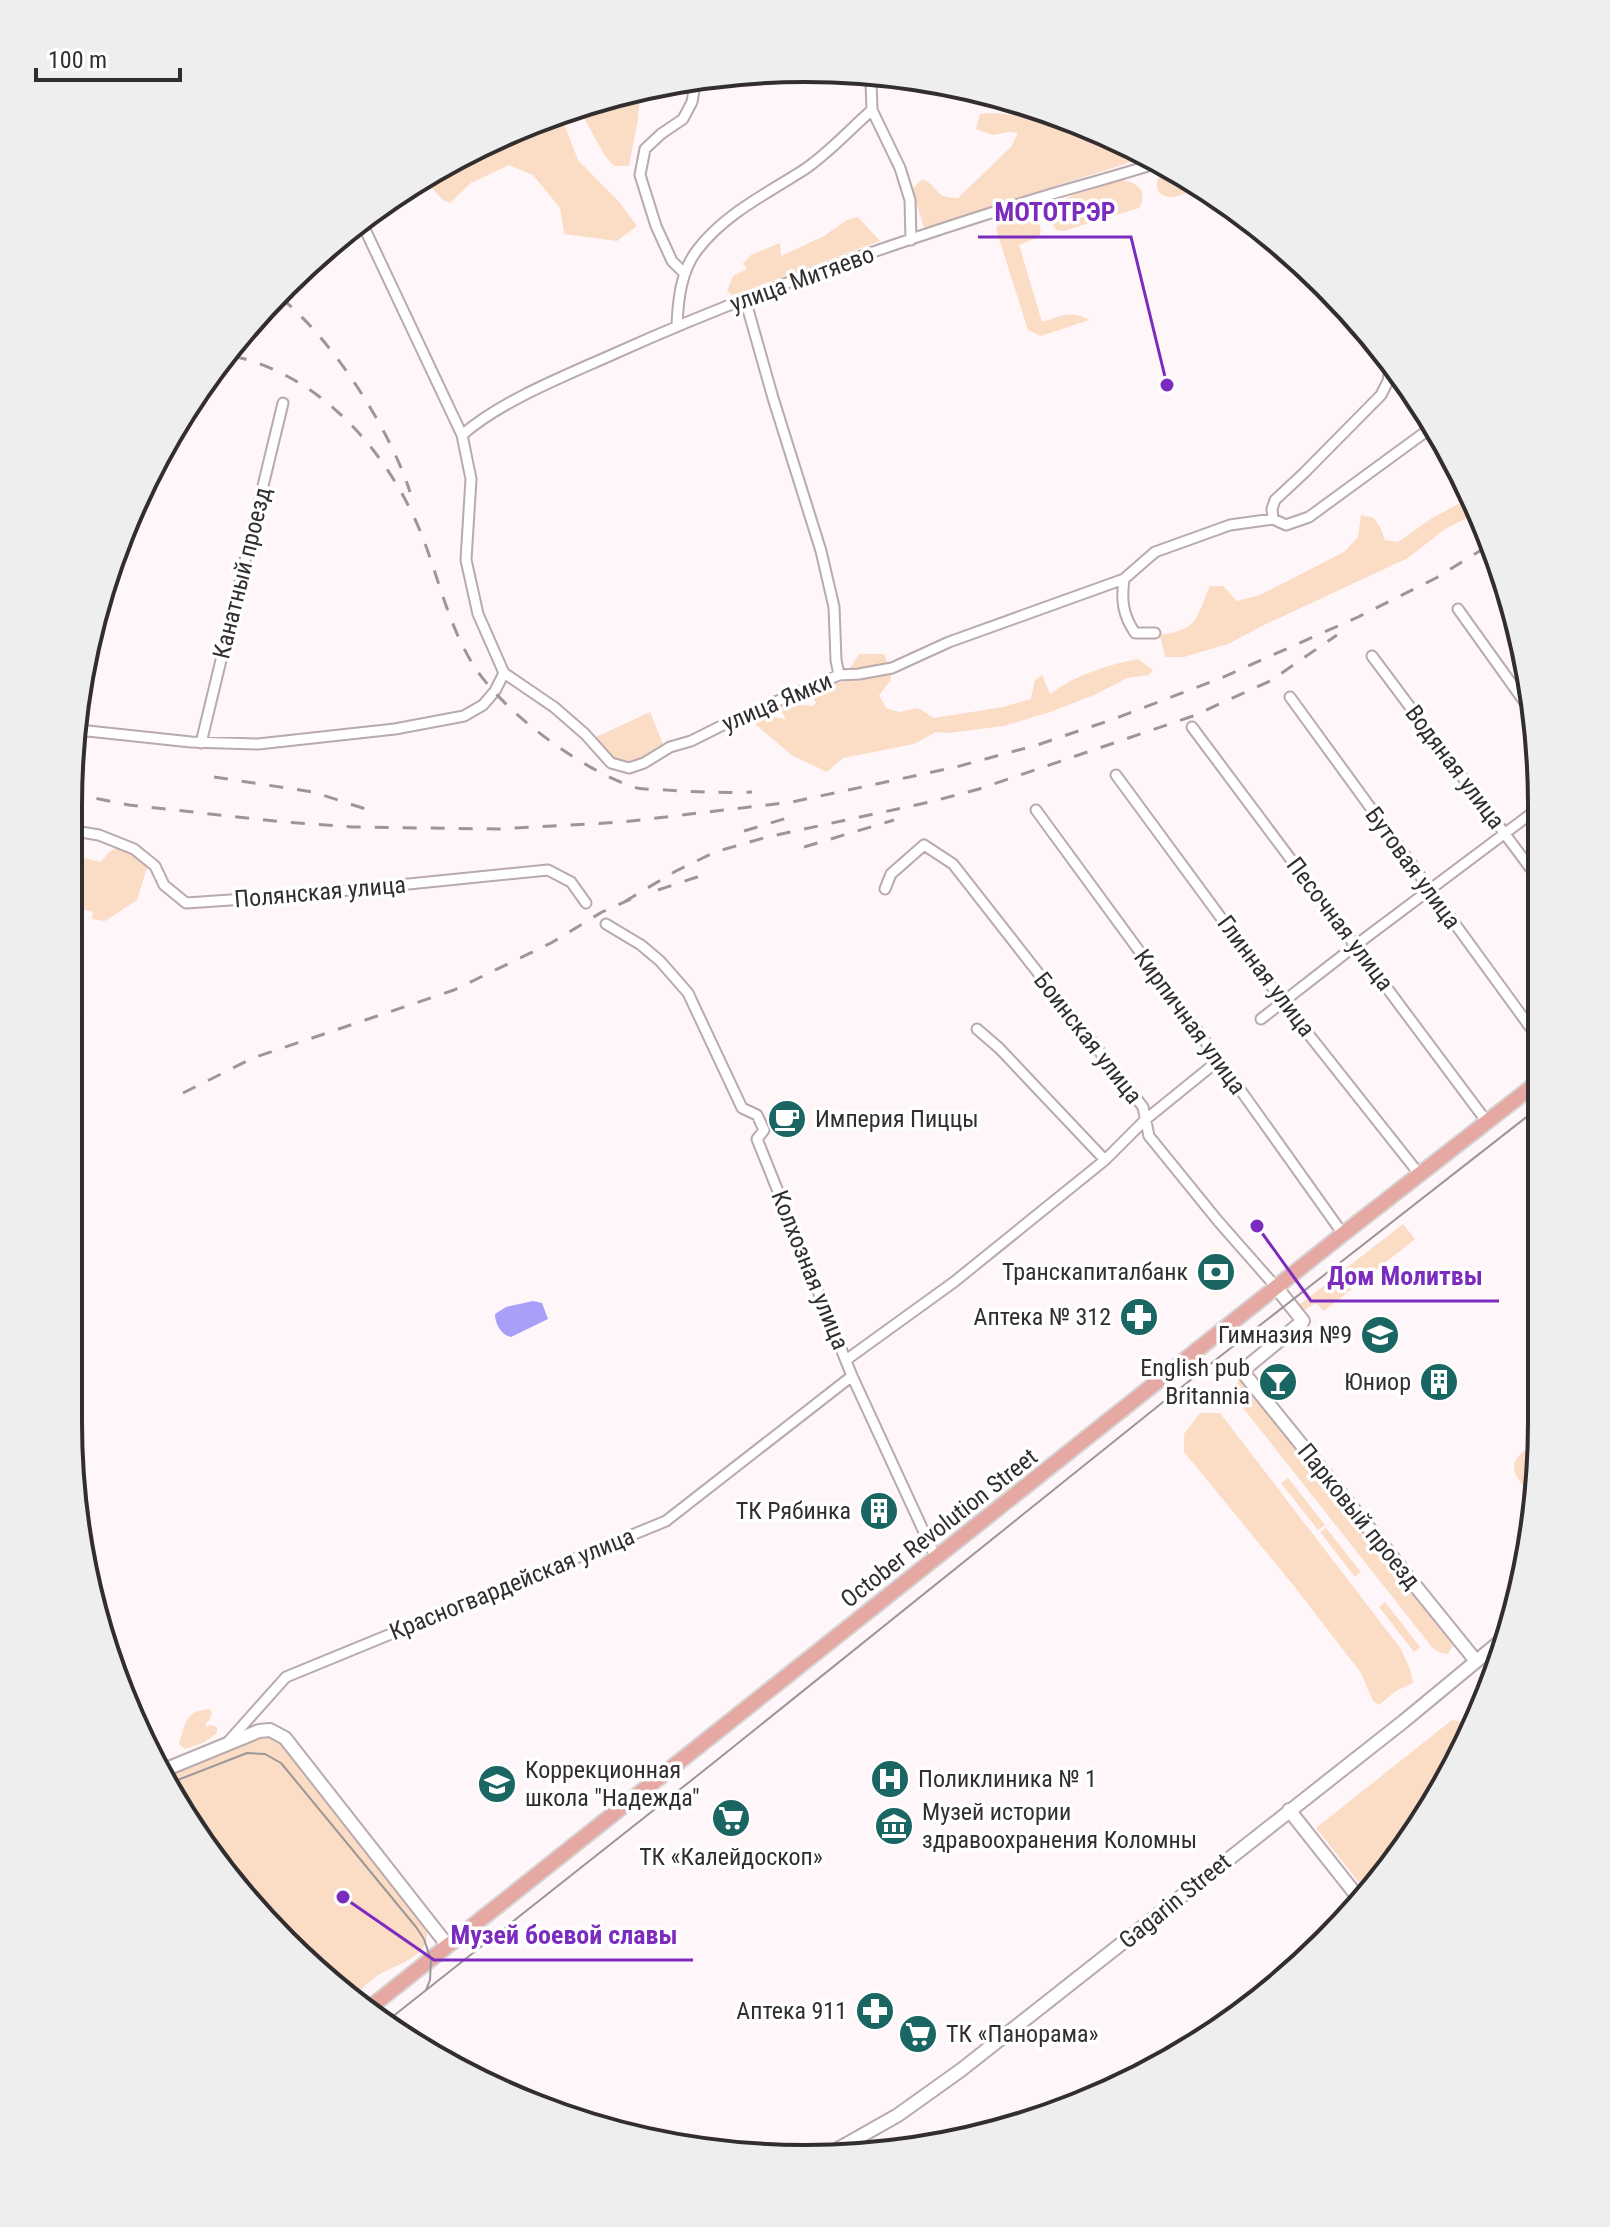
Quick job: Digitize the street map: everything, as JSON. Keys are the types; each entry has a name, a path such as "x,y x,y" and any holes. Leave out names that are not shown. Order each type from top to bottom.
{"main road":[{"name":"October Revolution Street","path":"375,2003 1528,1090"}],"street":[{"path":"871,86 872,110 900,168 910,200 911,240"},
{"path":"685,274 672,261 656,226 640,175 645,149 683,119 694,91"},
{"path":"677,325 678,302 685,274 696,250 757,198 804,170 872,110"},
{"name":"улица Митяево","path":"462,435 476,423 545,385 677,325 911,240 1143,167"},
{"path":"86,731 201,743 258,744 395,729 464,716 483,705 495,691 504,673 478,614 466,560 471,479 462,435 366,231"},
{"path":"745,299 821,551 834,607 839,675"},
{"path":"1273,519 1275,500 1381,395 1388,378"},
{"name":"Канатный проезд","path":"201,743 283,403"},
{"name":"улица Ямки","path":"504,673 554,707 585,734 611,763 629,768 670,747 691,741 839,675 892,668 949,642 1124,579 1155,552 1230,525 1273,519 1286,525 1309,517 1424,433"},
{"path":"1124,579 1123,609 1128,622 1135,633 1155,633"},
{"path":"1458,609 1519,695"},
{"name":"Водяная улица","path":"1372,656 1528,865"},
{"name":"Бутовая улица","path":"1290,697 1528,1024"},
{"name":"Песочная улица","path":"1192,727 1487,1122"},
{"name":"Глинная улица","path":"1116,775 1283,1002 1420,1175"},
{"name":"Кирпичная улица","path":"1036,810 1343,1234"},
{"path":"1261,1019 1528,816"},
{"name":"Полянская улица","path":"82,832 99,835 134,849 155,866 164,885 186,903 290,896 548,870 571,882 586,903"},
{"name":"Боинская улица","path":"885,889 891,874 924,845 953,864 1143,1107 1149,1136 1276,1287"},
{"name":"Колхозная улица","path":"606,924 641,945 688,993 742,1108 757,1115 764,1130 757,1139 852,1376 936,1558"},
{"path":"977,1029 999,1048 1105,1160"},
{"path":"846,1360 954,1282 1105,1160 1145,1120 1219,1060"},
{"name":"Парковый проезд","path":"1276,1287 1303,1321 1242,1371 1476,1661"},
{"name":"Красногвардейская улица","path":"170,1767 227,1743 286,1677 666,1521 852,1376"},
{"name":"Gagarin Street","path":"848,2143 898,2115 961,2070 1492,1648"},
{"path":"227,1743 270,1730 285,1738 448,1946"},
{"path":"1289,1810 1354,1892"}],"shaded area":[{"path":"639,102 629,166 614,166 584,117"},
{"path":"995,113 1037,120 1133,161 924,228 912,189 922,179 940,194 958,198 1011,147 1018,133 993,135 976,129 980,114"},
{"path":"564,123 578,160 620,203 637,226 617,241 564,234 560,208 533,175 509,165 471,183 450,203 431,187 485,157"},
{"path":"1160,176 1188,192 1169,197 1159,192"},
{"path":"1121,180 1140,188 1143,197 1139,208 1063,231 1056,230 1051,219 1061,202 1072,195"},
{"path":"1007,213 1032,217 1041,230 1039,237 1019,245 1042,322 1071,314 1089,320 1041,336 1028,330 996,229"},
{"path":"858,217 880,241 740,293 732,295 727,291 733,276 747,269 743,263 751,255 780,243 781,256"},
{"path":"1461,503 1468,517 1445,529 1408,558 1228,644 1184,657 1165,657 1160,635 1182,630 1189,625 1198,614 1210,586 1223,586 1237,601 1260,595 1344,552 1358,537 1361,515 1374,518 1385,540 1398,542"},
{"path":"859,654 884,654 892,674 879,695 886,708 899,712 918,708 934,718 1003,707 1031,699 1035,680 1042,675 1050,694 1081,676 1126,661 1138,659 1153,670 1149,675 1127,678 1053,711 1004,726 936,732 914,744 843,758 827,772 793,756 755,724 764,716 786,719 780,709 785,704 813,706 816,703 813,698 822,691 834,684 850,681 850,668"},
{"path":"650,712 663,744 631,764 606,757 594,738"},
{"path":"116,848 141,857 148,864 137,900 105,921 92,919 93,912 82,909 82,857 101,862"},
{"path":"1403,1224 1415,1239 1324,1311 1317,1304 1303,1311 1299,1305"},
{"path":"533,1301 542,1303 548,1319 511,1337 507,1336 497,1325 495,1314 506,1307"},
{"path":"1240,1380 1246,1380 1453,1645 1448,1654 1432,1647 1236,1399 1234,1386"},
{"path":"1200,1413 1220,1413 1401,1649 1413,1683 1396,1691 1379,1705 1373,1701 1361,1673 1184,1452 1184,1434"},
{"path":"1527,1449 1524,1487 1514,1470 1517,1458"},
{"path":"1288,1478 1325,1525 1318,1530 1281,1483"},
{"path":"1326,1528 1361,1572 1355,1577 1320,1532"},
{"path":"1385,1602 1420,1647 1414,1652 1379,1607"},
{"path":"210,1709 212,1713 206,1727 217,1727 217,1733 203,1743 185,1749 179,1744 188,1719 196,1712"},
{"path":"1452,1720 1462,1722 1431,1784 1406,1824 1361,1885 1316,1828"},
{"path":"260,1736 269,1736 281,1742 427,1931 423,1948 410,1959 377,1976 360,1992 328,1966 261,1899 204,1824 173,1773"}],"tram line":[{"path":"393,2016 1218,1358 1528,1116"},
{"path":"177,1780 247,1753 265,1754 281,1763 424,1939 431,1960 426,1990"}],"railway":[{"path":"286,302 320,337 357,387 389,441 410,492"},
{"path":"237,357 267,367 299,383 328,403 354,427 377,455 414,516 466,652 487,684 525,721 593,769 637,788 752,792"},
{"path":"82,796 129,805 283,822 352,827 499,829 623,822 792,802 956,767 1037,745 1111,720 1221,678 1358,617 1436,578 1481,550"},
{"path":"624,902 715,852 767,837 979,789 1193,716 1270,681 1337,635"},
{"path":"214,777 313,792 372,811"},
{"path":"744,831 797,815"},
{"path":"804,847 894,820"},
{"path":"658,890 700,876"},
{"path":"183,1093 253,1058 454,990 551,943 602,912 633,898"}],"place":[{"name":"МОТОТРЭР","path":"1167,385"},
{"name":"Империя Пиццы","path":"787,1119"},
{"name":"Дом Молитвы","path":"1257,1226"},
{"name":"Транскапиталбанк","path":"1216,1272"},
{"name":"Аптека № 312","path":"1139,1317"},
{"name":"Гимназия №9","path":"1380,1335"},
{"name":"English pub Britannia","path":"1278,1382"},
{"name":"Юниор","path":"1439,1382"},
{"name":"ТК Рябинка","path":"879,1511"},
{"name":"Поликлиника № 1","path":"890,1779"},
{"name":"Коррекционная школа \"Надежда\"","path":"497,1784"},
{"name":"ТК «Калейдоскоп»","path":"731,1818"},
{"name":"Музей истории здравоохранения Коломны","path":"894,1826"},
{"name":"Музей боевой славы","path":"343,1897"},
{"name":"Аптека 911","path":"875,2011"},
{"name":"ТК «Панорама»","path":"918,2034"}]}
